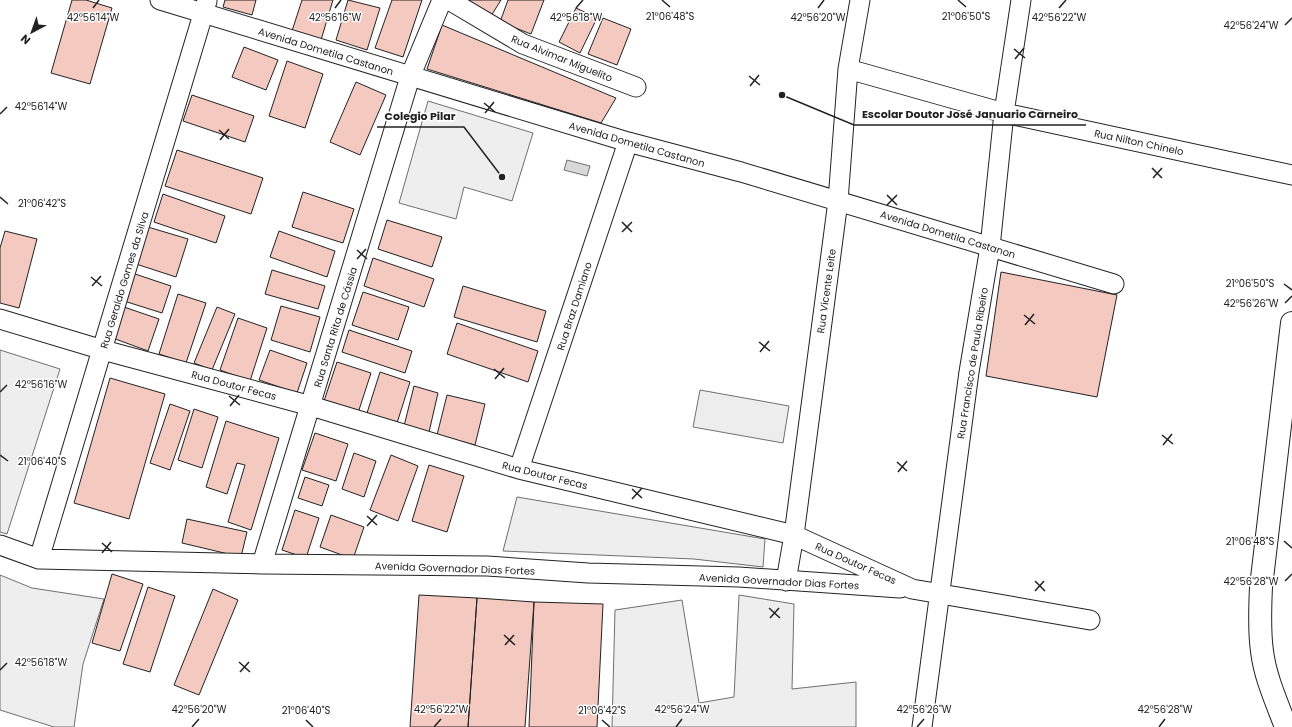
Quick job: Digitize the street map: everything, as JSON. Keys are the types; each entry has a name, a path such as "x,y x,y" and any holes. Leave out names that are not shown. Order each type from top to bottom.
{"street":[{"name":"Avenida Dometila Castanon","path":"160,0 205,6 410,77 628,142 741,172 1114,284"},
{"name":"Rua Santa Rita de Cássia","path":"262,564 410,77 442,0"},
{"name":"Rua Alvimar Miguelito","path":"449,0 523,44 636,87"},
{"name":"Rua Vicente Leite","path":"786,581 794,535 838,201 848,69 860,0"},
{"name":"Rua Francisco de Paula Ribeiro","path":"922,727 969,372 990,247 1004,113 1021,0"},
{"name":"Rua Geraldo Gomes da Silva","path":"39,559 103,350 205,6"},
{"name":"Rua Nilton Chinelo","path":"848,69 1004,113 1292,175"},
{"name":"Rua Braz Damiano","path":"519,470 628,142"},
{"name":"Rua Doutor Fecas","path":"0,319 103,350 311,406 519,470 794,535 912,589 1090,620"},
{"path":"1286,727 1268,678 1262,652 1260,620 1261,587 1292,323"},
{"name":"Avenida Governador Dias Fortes","path":"0,545 39,559 262,564 487,566 588,573 739,577 912,589"}],"shaded area":[{"path":"428,101 533,133 512,201 464,187 456,219 399,203"},
{"path":"567,160 590,166 587,176 564,170"},
{"path":"0,350 60,369 7,534 0,532"},
{"path":"700,390 789,406 783,443 693,427"},
{"path":"517,497 765,539 763,567 694,559 503,551"},
{"path":"0,575 32,588 104,599 83,664 74,727 54,727 0,710"},
{"path":"739,595 794,604 792,689 856,682 856,727 612,727 615,610 682,600 699,703 734,697"}],"building":[{"path":"72,0 86,0 112,8 90,84 51,73"},
{"path":"225,0 256,0 252,15 223,7"},
{"path":"302,0 333,0 321,40 292,31"},
{"path":"348,0 380,8 367,50 336,40"},
{"path":"392,0 422,0 403,57 375,48"},
{"path":"465,0 501,0 491,16"},
{"path":"508,0 544,0 531,34 500,22"},
{"path":"576,8 597,18 580,53 559,42"},
{"path":"603,18 631,29 617,65 588,54"},
{"path":"442,25 616,98 601,123 427,69"},
{"path":"244,47 278,60 266,90 232,77"},
{"path":"287,61 323,74 305,128 269,116"},
{"path":"356,82 386,95 360,155 330,142"},
{"path":"192,95 254,116 245,142 183,121"},
{"path":"177,150 263,178 251,214 165,186"},
{"path":"303,192 354,209 343,243 292,227"},
{"path":"163,194 225,216 216,243 154,222"},
{"path":"387,220 442,237 432,267 378,249"},
{"path":"148,227 188,239 176,277 136,264"},
{"path":"5,231 37,239 19,308 0,303 0,248"},
{"path":"279,231 335,251 327,277 270,257"},
{"path":"373,258 434,279 424,307 364,286"},
{"path":"272,270 325,286 318,309 265,294"},
{"path":"1001,272 1117,295 1097,397 986,376"},
{"path":"132,273 171,286 162,313 124,301"},
{"path":"463,286 546,311 537,342 454,317"},
{"path":"363,292 409,307 398,340 352,325"},
{"path":"178,294 206,303 186,363 159,354"},
{"path":"121,306 159,319 148,351 110,337"},
{"path":"281,306 320,317 310,352 271,340"},
{"path":"217,307 235,314 212,370 194,363"},
{"path":"238,318 267,328 250,381 220,370"},
{"path":"457,323 538,351 528,382 447,354"},
{"path":"349,330 412,351 405,373 342,352"},
{"path":"270,350 307,363 297,393 259,380"},
{"path":"337,362 371,373 358,413 324,401"},
{"path":"380,372 410,382 397,423 367,413"},
{"path":"110,378 165,394 129,519 74,503"},
{"path":"414,386 438,393 429,432 404,426"},
{"path":"447,395 485,404 475,445 437,435"},
{"path":"170,404 190,411 170,470 150,463"},
{"path":"194,409 218,417 202,468 178,460"},
{"path":"226,421 279,438 251,530 228,522 245,465 237,463 227,494 206,487"},
{"path":"315,433 348,444 336,481 302,470"},
{"path":"354,453 376,461 364,497 342,489"},
{"path":"391,455 418,466 398,521 370,510"},
{"path":"429,465 464,476 447,532 412,521"},
{"path":"305,477 329,485 322,506 298,498"},
{"path":"295,510 319,518 306,558 282,550"},
{"path":"331,515 364,527 353,559 320,547"},
{"path":"187,519 247,532 241,557 182,543"},
{"path":"112,574 143,584 120,651 92,643"},
{"path":"148,587 175,596 150,672 123,664"},
{"path":"213,589 238,600 199,695 174,685"},
{"path":"419,595 477,598 468,727 410,727"},
{"path":"477,598 534,602 525,727 468,727"},
{"path":"534,602 603,604 597,727 529,727"}],"place":[{"name":"Escolar Doutor José Januario Carneiro","path":"782,95"},
{"name":"Colegio Pilar","path":"502,177"}]}
